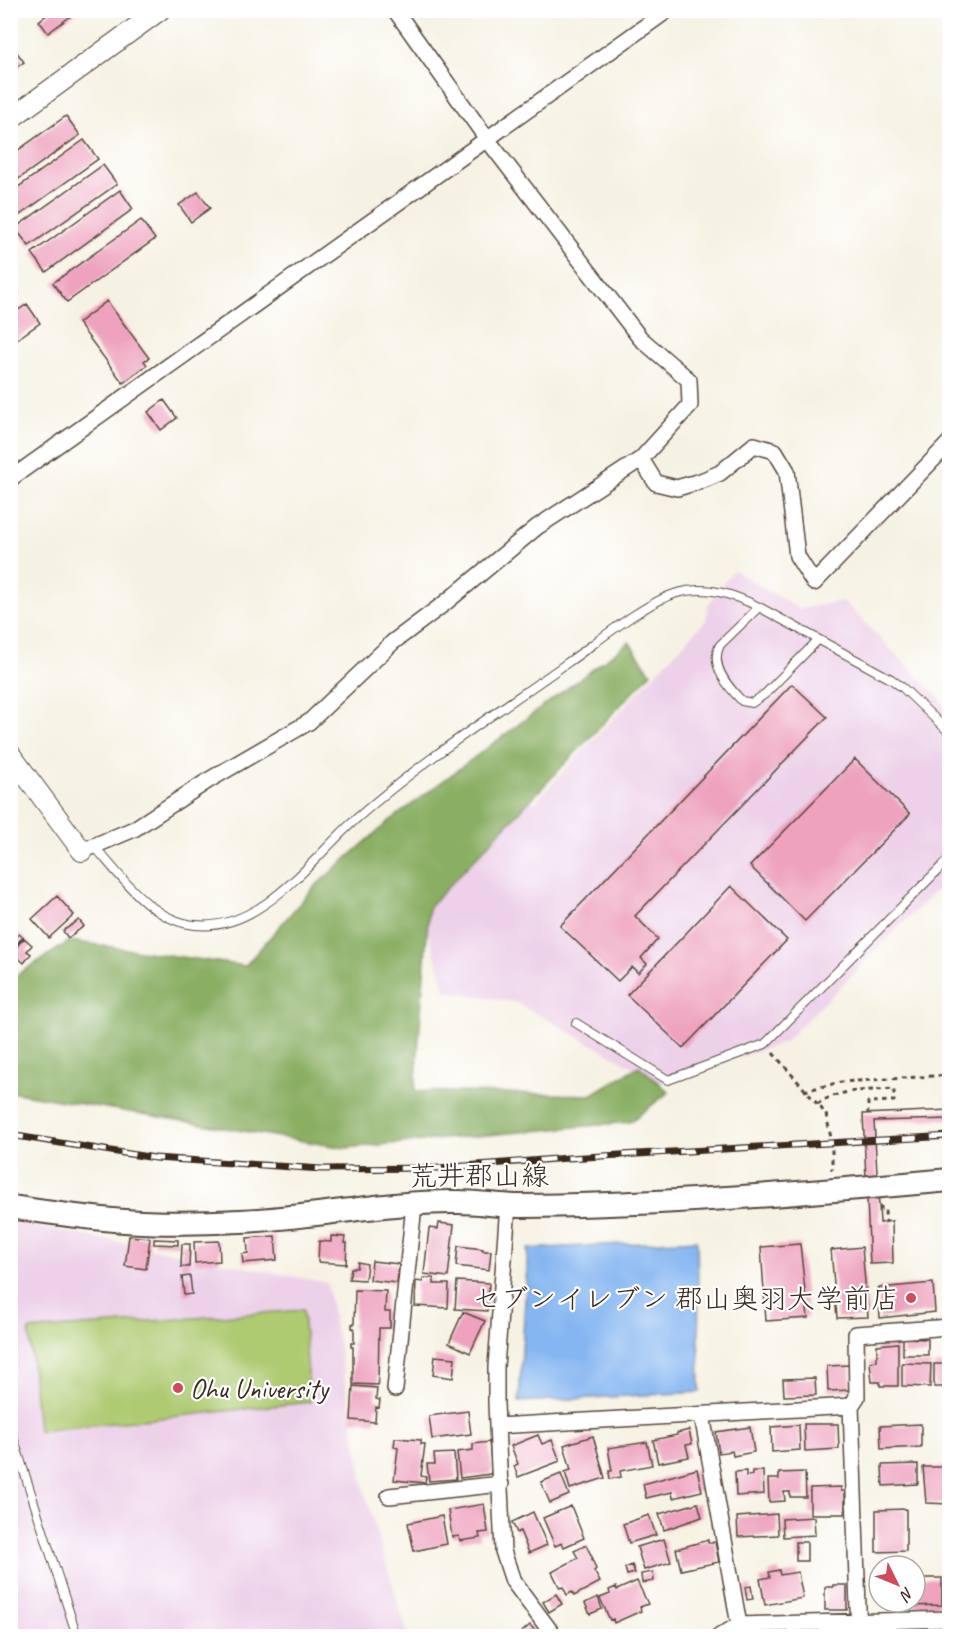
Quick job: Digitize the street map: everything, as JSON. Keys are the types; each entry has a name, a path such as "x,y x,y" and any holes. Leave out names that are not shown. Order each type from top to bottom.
{"main road":[{"name":"荒井郡山線","path":"10,1207 72,1216 154,1222 242,1221 458,1202 508,1205 665,1201 950,1180"}],"street":[{"path":"10,119 160,10"},
{"path":"10,754 88,849 134,829 209,780 309,722 393,642 445,603 537,527 641,459 690,405 689,380 640,338 487,139 394,10"},
{"path":"10,479 668,10"},
{"path":"641,459 656,483 677,488 720,473 753,445 775,451 788,471 797,556 814,583 950,442"},
{"path":"395,1389 414,1205"},
{"path":"508,1205 495,1367 502,1538 507,1568 523,1596 554,1636"},
{"path":"859,1636 851,1406 857,1397 856,1334 950,1327"},
{"path":"497,1426 851,1406"},
{"path":"702,1415 739,1625"},
{"path":"388,1497 501,1484"},
{"path":"720,1636 739,1625 950,1619"}],"lane":[{"path":"88,849 154,909 173,918 194,925 245,918 282,891 354,821 399,782 616,628 659,601 682,592 708,589 745,599 891,679 950,733"},
{"path":"759,607 720,645 717,651 716,659 721,675 742,701 752,703 765,694 818,640"},
{"path":"576,1023 668,1080 765,1044 950,858"},
{"path":"10,1428 77,1636"}],"path":[{"path":"765,1044 826,1114 832,1143 832,1172"},
{"path":"804,1091 841,1082 950,1075"},
{"path":"817,1104 831,1095 842,1092 894,1089 894,1101 868,1102 868,1114"},
{"path":"881,1202 881,1212 885,1212 886,1222"}],"shaded area":[{"path":"733,570 799,609 843,601 949,708 949,877 785,1042 662,1083 515,1002 446,991 420,905 524,795 534,803 706,620 708,605"},
{"name":"Ohu University","path":"10,1221 327,1283 365,1493 408,1636 11,1636"}],"green space":[{"path":"629,642 651,673 429,907 415,1091 591,1095 639,1066 669,1092 630,1122 345,1148 11,1092 11,979 70,941 245,966 314,887 388,822"},
{"path":"303,1310 310,1402 38,1431 29,1330"}],"water":[{"path":"697,1240 700,1392 519,1402 528,1249"}],"building":[{"path":"53,10 79,10 48,33 39,21"},
{"path":"10,43 24,62 10,72"},
{"path":"66,116 80,135 10,185 10,156"},
{"path":"84,140 98,159 10,222 10,193"},
{"path":"103,165 117,184 29,246 15,228"},
{"path":"120,190 133,209 46,272 32,253"},
{"path":"198,192 210,208 191,222 179,205"},
{"path":"141,220 155,239 67,302 53,283"},
{"path":"10,282 19,294 10,300"},
{"path":"107,301 149,358 144,361 147,365 123,383 78,323"},
{"path":"27,304 40,323 10,344 10,316"},
{"path":"164,400 177,418 161,430 148,412"},
{"path":"792,684 827,717 635,916 658,939 641,958 647,964 638,973 632,967 618,981 560,926"},
{"path":"855,759 910,814 805,921 750,866"},
{"path":"731,886 787,940 683,1048 627,995"},
{"path":"57,896 74,915 49,938 32,919"},
{"path":"79,920 84,926 68,938 63,931"},
{"path":"19,934 23,937 12,949 10,943"},
{"path":"24,938 32,945 27,951 31,954 24,963 12,952"},
{"path":"950,1110 950,1119 874,1121 880,1223 892,1221 893,1263 870,1264 863,1114"},
{"path":"439,1223 454,1225 448,1277 424,1274 429,1228 438,1229"},
{"path":"129,1236 150,1238 146,1269 125,1266"},
{"path":"275,1236 277,1260 243,1263 242,1254 248,1253 247,1238"},
{"path":"331,1236 345,1237 346,1264 318,1262 319,1241 331,1242"},
{"path":"154,1239 178,1240 178,1245 154,1244"},
{"path":"219,1241 220,1261 195,1263 194,1242"},
{"path":"182,1244 190,1244 189,1267 181,1267"},
{"path":"800,1244 808,1318 766,1321 761,1247"},
{"path":"458,1246 491,1251 489,1270 456,1266"},
{"path":"862,1247 868,1317 837,1318 831,1250"},
{"path":"372,1261 399,1264 397,1283 370,1280"},
{"path":"358,1262 367,1264 365,1280 349,1279 351,1268 357,1268"},
{"path":"190,1276 192,1294 184,1295 182,1277"},
{"path":"423,1278 434,1278 434,1284 449,1284 448,1308 415,1306 416,1281 423,1282"},
{"path":"457,1281 489,1283 487,1311 455,1309"},
{"path":"933,1283 935,1312 880,1318 878,1288"},
{"path":"355,1290 386,1291 385,1312 390,1312 390,1328 379,1328 378,1385 353,1384 353,1347 351,1343 354,1343 352,1324 354,1324"},
{"path":"463,1312 485,1321 470,1353 449,1343"},
{"path":"903,1338 928,1339 928,1355 903,1355"},
{"path":"898,1343 898,1386 880,1386 880,1382 872,1382 870,1362 877,1361 877,1345"},
{"path":"435,1356 455,1358 453,1378 433,1375"},
{"path":"902,1363 931,1364 930,1387 902,1386"},
{"path":"934,1364 950,1364 950,1387 934,1387"},
{"path":"850,1365 851,1390 828,1391 827,1366"},
{"path":"815,1378 816,1395 784,1396 783,1379"},
{"path":"353,1386 377,1388 376,1399 380,1400 379,1408 376,1407 375,1422 351,1420"},
{"path":"468,1411 471,1434 432,1439 429,1416"},
{"path":"804,1424 838,1424 839,1449 805,1451"},
{"path":"921,1424 921,1447 881,1449 880,1426"},
{"path":"799,1425 800,1450 772,1452 771,1427"},
{"path":"750,1427 754,1452 733,1456 732,1451 719,1453 716,1432"},
{"path":"689,1430 692,1444 686,1445 689,1457 658,1463 653,1440"},
{"path":"538,1435 542,1444 552,1440 560,1461 518,1477 514,1466 518,1464 511,1446"},
{"path":"593,1436 605,1478 570,1489 565,1472 571,1470 564,1445"},
{"path":"395,1438 421,1440 421,1444 425,1444 421,1476 426,1477 425,1483 394,1480 398,1448 394,1447"},
{"path":"489,1442 492,1470 490,1474 460,1478 457,1452 473,1450 473,1444"},
{"path":"647,1442 652,1465 620,1471 621,1477 610,1479 609,1471 612,1471 608,1448"},
{"path":"454,1453 456,1479 429,1481 427,1464 435,1464 434,1454"},
{"path":"918,1464 918,1484 883,1486 882,1465"},
{"path":"923,1467 950,1467 950,1504 926,1503"},
{"path":"697,1469 702,1491 673,1498 672,1492 646,1498 643,1484"},
{"path":"746,1471 746,1476 752,1475 752,1471 763,1471 764,1494 736,1496 735,1472"},
{"path":"805,1472 806,1497 790,1497 790,1492 784,1492 785,1501 769,1502 768,1479 779,1479 779,1473"},
{"path":"561,1474 569,1495 550,1503 541,1482"},
{"path":"841,1487 841,1491 845,1491 845,1514 810,1514 810,1488"},
{"path":"698,1503 702,1517 664,1530 659,1514"},
{"path":"484,1504 488,1532 479,1533 480,1538 460,1541 459,1536 452,1537 448,1510"},
{"path":"571,1506 584,1538 564,1547 562,1543 555,1546 543,1518"},
{"path":"906,1509 906,1551 876,1552 876,1510"},
{"path":"533,1512 547,1545 529,1553 520,1531 517,1533 512,1522"},
{"path":"777,1514 778,1535 738,1537 737,1517"},
{"path":"649,1515 656,1535 629,1543 623,1524"},
{"path":"442,1516 447,1544 414,1551 408,1523"},
{"path":"814,1517 815,1535 783,1537 782,1519"},
{"path":"664,1539 671,1562 644,1570 637,1547"},
{"path":"708,1540 708,1543 715,1542 719,1562 681,1570 676,1549"},
{"path":"796,1542 807,1542 807,1561 796,1561"},
{"path":"586,1545 600,1582 574,1596 572,1592 567,1595 563,1587 560,1588 552,1572 578,1558 574,1551"},
{"path":"632,1565 635,1573 627,1575 625,1568"},
{"path":"779,1570 780,1575 798,1572 803,1598 765,1605 760,1579 770,1577 769,1572"},
{"path":"653,1572 654,1581 642,1583 641,1574"},
{"path":"927,1578 942,1578 942,1605 927,1605"},
{"path":"637,1581 648,1604 640,1607 641,1611 614,1623 613,1619 610,1620 600,1598 610,1594 609,1590 616,1587 617,1590"},
{"path":"833,1585 847,1585 847,1610 825,1610 825,1587 833,1587"},
{"path":"751,1586 753,1599 747,1600 745,1587"},
{"path":"556,1594 562,1604 549,1612 543,1602"},
{"path":"598,1597 602,1609 590,1614 585,1603"},
{"path":"530,1625 540,1636 517,1636"},
{"path":"919,1633 918,1636 894,1636 894,1634"}],"railway":[{"path":"10,1135 155,1158 322,1169 438,1168 568,1158 950,1136"}],"place":[{"name":"セブンイレブン 郡山奥羽大学前店","path":"911,1298"},
{"name":"Ohu University","path":"178,1388"}]}
